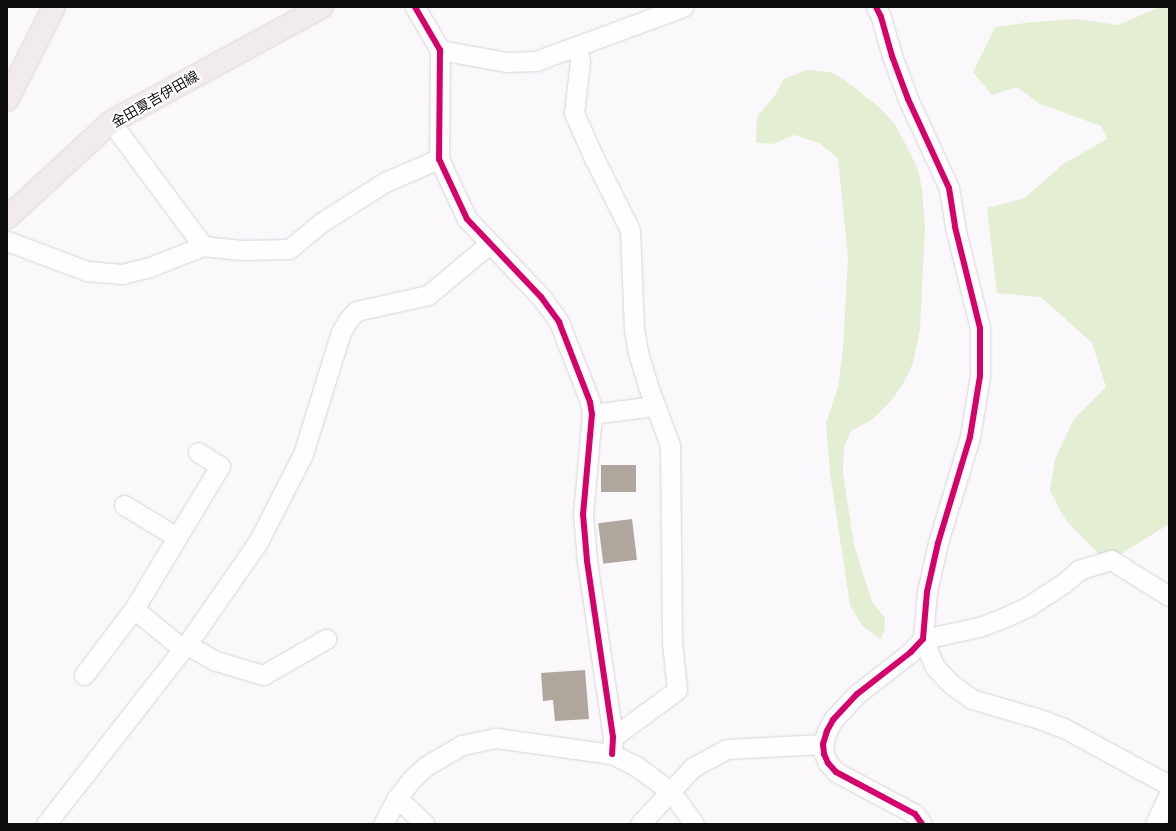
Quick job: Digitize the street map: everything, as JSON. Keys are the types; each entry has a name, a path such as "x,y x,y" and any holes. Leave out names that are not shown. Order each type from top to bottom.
{"main road":[{"path":"7,100 54,7"},
{"name":"金田夏吉伊田線","path":"7,218 111,122 322,7"}],"street":[{"path":"415,7 440,50 439,159 467,219 489,244 533,287 559,322 590,402 592,414 583,514 612,745"},
{"path":"440,50 506,62 536,61 577,46 650,12 683,7"},
{"path":"876,7 881,17 892,56 908,99 949,188 954,226 980,328 980,376 970,437 938,543 926,592 923,639 935,667 951,684 972,699 1040,719 1064,728 1169,785"},
{"path":"577,46 580,62 574,113 594,158 630,230 634,329 639,356 670,446 672,642 677,690 612,745"},
{"path":"111,122 204,246"},
{"path":"7,241 87,271 122,274 150,267 204,246 241,250 289,249 322,222 385,182 439,159"},
{"path":"46,824 185,646 258,542 303,454 341,332 348,320 356,311 428,295 489,244"},
{"path":"592,414 655,406"},
{"path":"84,675 134,609 220,466 198,452"},
{"path":"124,505 177,537"},
{"path":"922,824 915,814 836,772 828,763 824,754 823,744 827,731 833,720 857,694 911,652 923,639 979,627 1008,616 1033,603 1064,583 1079,570 1111,560 1169,596"},
{"path":"134,609 185,646 216,661 263,675 326,639"},
{"path":"383,824 397,798 412,779 426,766 462,745 496,738 612,745 636,766 671,792 694,824"},
{"path":"640,824 693,767 727,750 823,744"},
{"path":"1155,824 1169,794"},
{"path":"397,798 414,820"}],"green space":[{"path":"1160,7 1169,7 1169,524 1107,563 1065,519 1050,491 1055,459 1074,419 1106,387 1092,343 1041,297 997,293 987,208 1025,198 1063,164 1107,139 1101,126 1040,104 1017,87 992,95 973,72 995,27 1032,22 1075,19 1118,25"},
{"path":"807,70 830,72 846,81 879,107 895,124 904,141 918,169 922,189 925,228 920,330 913,363 904,382 892,400 873,419 851,431 844,447 843,473 854,545 872,602 885,618 885,629 881,639 862,626 850,605 830,473 826,423 838,387 843,348 848,258 838,158 819,143 794,135 773,144 756,143 757,117 776,94 784,79"}],"building":[{"path":"601,465 636,465 636,492 601,492"},
{"path":"632,519 637,560 603,564 598,523"},
{"path":"585,670 589,719 555,721 553,700 543,701 541,673"}],"cycle path":[{"path":"415,7 440,50 439,159 467,219 541,297 559,322 590,402 592,414 583,514 587,561 613,737 612,754"},
{"path":"876,7 881,17 892,56 908,99 949,188 955,227 980,328 980,376 970,437 938,543 927,592 923,639 911,652 857,694 833,720 827,731 823,744 824,754 828,763 836,772 915,814 922,824"}]}
